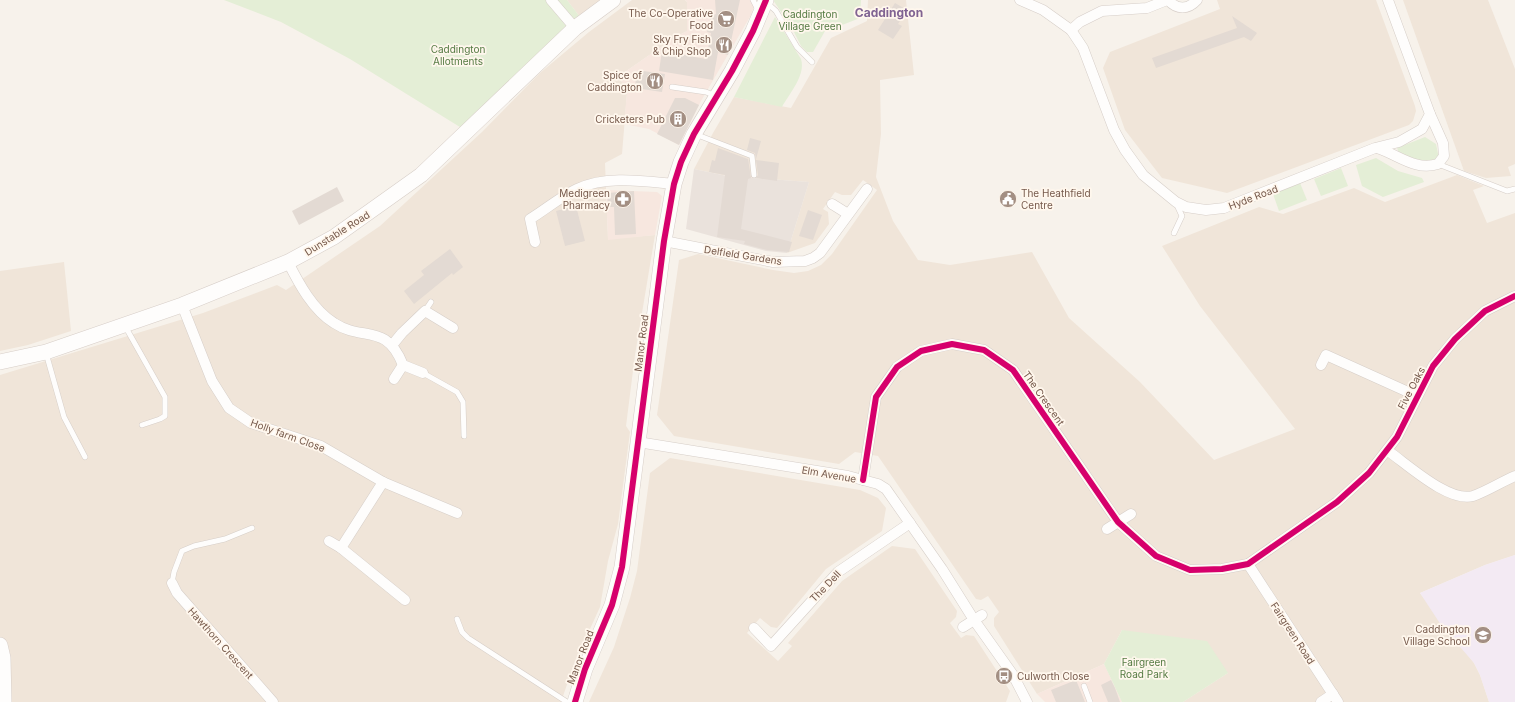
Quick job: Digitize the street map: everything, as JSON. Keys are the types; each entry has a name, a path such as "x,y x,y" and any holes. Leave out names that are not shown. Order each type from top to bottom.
{"street":[{"path":"551,0 575,28"},
{"name":"Dunstable Road","path":"0,362 46,352 182,305 288,262 334,236 421,175 575,28 613,0"},
{"name":"Hyde Road","path":"1020,0 1043,10 1070,30 1083,48 1114,130 1125,150 1143,175 1176,202 1186,207 1206,210 1224,208 1375,148 1399,142 1422,129 1430,114"},
{"path":"1070,30 1080,22 1102,11 1148,8 1167,0 1176,7 1182,8 1193,4 1197,0"},
{"path":"1375,148 1391,152 1418,166 1438,164 1444,156 1443,143 1430,114 1388,0"},
{"name":"Manor Road","path":"575,702 585,669 612,605 622,567 664,241 674,184 681,162 694,134 717,96 761,4"},
{"path":"535,242 530,219 577,189 603,182 638,181 674,184"},
{"name":"Delfield Gardens","path":"664,241 773,262 793,263 813,258 820,252 866,189"},
{"path":"832,204 848,214"},
{"path":"288,262 300,285 324,316 343,328 383,338 393,344 403,365 423,373"},
{"name":"Five Oaks","path":"1337,502 1369,473 1388,450 1397,437 1433,366 1455,339 1485,311 1515,296"},
{"name":"Holly farm Close","path":"182,305 212,381 229,408 251,423 321,446 383,482 458,513"},
{"path":"393,344 425,311 453,328"},
{"name":"The Crescent","path":"863,480 876,398 897,367 921,351 952,344 984,350 1013,370 1118,522 1156,556 1190,570 1222,569 1248,564 1337,502"},
{"name":"Five Oaks","path":"1320,365 1328,350 1417,396"},
{"path":"394,379 403,365"},
{"name":"Elm Avenue","path":"638,442 863,480 886,489 978,618 1013,675 1027,702"},
{"path":"1388,450 1445,491 1457,496 1472,496 1515,476"},
{"path":"341,548 383,482"},
{"path":"1107,529 1131,514"},
{"name":"The Dell","path":"754,628 771,646 838,572 910,523"},
{"path":"328,541 341,548 405,600"},
{"name":"Fairgreen Road","path":"1248,564 1336,698"},
{"name":"Hawthorn Crescent","path":"172,583 176,593 274,702"},
{"path":"963,627 978,618"},
{"path":"0,645 4,702"},
{"path":"1321,702 1336,698"}],"lane":[{"path":"761,4 776,11 792,40 812,62"},
{"path":"672,87 706,92 717,96"},
{"path":"694,134 752,156 754,176"},
{"path":"1438,164 1507,191 1515,189"},
{"path":"1174,233 1182,216 1176,202"},
{"path":"425,311 431,302"},
{"path":"125,325 165,398 165,416 142,425"},
{"path":"46,352 64,417 85,457"},
{"path":"423,373 457,392 463,402 464,436"},
{"path":"172,583 174,572 182,551 194,546 225,539 252,528"},
{"path":"458,619 462,632 468,638 567,702"},
{"path":"1084,686 1090,702"}],"shaded area":[{"path":"567,0 602,0 580,17"},
{"path":"632,0 685,0 687,2 687,31 677,36 619,76 627,93 622,154 605,163 608,239 655,235 635,355 626,426 630,432 618,524 608,561 600,607 574,664 561,702 0,702 0,375 203,313 277,285 286,290 380,226 482,132 540,73 589,32"},
{"path":"685,0 756,0 751,15 701,101 679,145 649,129 624,124 627,93 619,76 677,36 687,31 687,2"},
{"path":"868,0 906,0 914,75 880,80 881,134 876,177 893,221 918,260 950,265 1032,252 1069,318 1140,382 1214,460 1295,429 1200,306 1162,246 1259,207 1283,214 1354,188 1385,202 1457,175 1484,186 1473,190 1487,223 1515,213 1515,555 1485,565 1420,593 1474,663 1480,675 1489,702 1183,702 1228,673 1122,630 1104,664 1037,694 994,626 994,618 999,612 988,596 981,600 976,599 878,456 855,452 839,464 674,436 657,415 679,260 698,254 773,270 794,273 808,271 821,265 832,254 877,190 863,180 851,195 842,195 835,192 823,209 828,212 829,224 815,243 787,253 809,182 727,176 694,169 734,97 791,108 831,38 867,21"},
{"path":"1217,0 1376,0 1415,106 1416,111 1413,121 1409,125 1227,193 1162,178 1125,130 1103,68 1110,52 1220,9"},
{"path":"1403,0 1488,0 1515,69 1515,164 1508,167 1511,176 1486,178 1464,171"},
{"path":"694,169 727,176 809,182 787,253 766,251 686,229"},
{"path":"606,190 657,192 662,196 655,235 608,240"},
{"path":"64,262 71,331 28,345 0,351 0,271"},
{"path":"670,458 860,490 878,498 886,508 882,531 826,569 777,628 771,627 760,618 747,633 778,661 792,646 788,643 842,581 892,546 915,549 957,611 956,617 950,623 961,638 966,635 974,636 1010,691 1006,702 589,702 614,647 630,598 637,571 650,473"},
{"name":"Caddington Village School","path":"1515,555 1515,702 1489,702 1480,675 1474,663 1441,625 1420,593 1485,565"},
{"path":"1104,664 1122,702 1045,702 1037,694"}],"green space":[{"name":"Caddington Allotments","path":"224,0 567,0 580,17 468,132 350,59 281,22"},
{"name":"Caddington Village Green","path":"773,0 861,0 860,18 837,27 829,24 813,52 807,52 801,46 792,28"},
{"path":"775,17 801,59 802,65 799,78 782,107 734,97"},
{"path":"1425,137 1436,144 1439,158 1419,164 1399,153 1397,148"},
{"path":"1376,158 1398,171 1422,178 1424,182 1383,197 1362,186 1356,165"},
{"path":"1341,168 1348,186 1321,196 1314,179"},
{"path":"1300,183 1307,200 1279,211 1273,194"},
{"name":"Fairgreen Road Park","path":"1122,630 1207,641 1228,673 1183,702 1122,702 1104,664"}],"building":[{"path":"715,0 740,0 728,55 718,52 713,80 659,71 662,51 706,59 711,33 707,32 711,16 716,14"},
{"path":"895,3 907,10 898,24 902,26 893,39 878,30"},
{"path":"1232,16 1257,33 1251,41 1244,37 1156,68 1152,58 1237,28"},
{"path":"643,71 665,74 662,92 635,88 636,77 642,78"},
{"name":"Cricketers Pub","path":"675,98 685,98 699,105 679,145 657,134"},
{"path":"750,138 761,141 756,159 755,153 747,150"},
{"path":"718,148 748,159 751,178 748,179 741,229 792,242 789,252 767,250 744,244 745,241 717,237 725,175 709,172 712,160 715,161"},
{"path":"756,160 779,163 777,181 756,178 758,175"},
{"path":"337,187 344,201 299,225 292,211"},
{"path":"634,191 636,234 615,235 614,207 608,207 607,193"},
{"path":"576,206 585,241 565,246 556,211"},
{"path":"808,210 822,215 813,240 799,236"},
{"path":"450,249 463,267 453,275 452,273 414,304 404,291 424,275 421,271"},
{"path":"1076,680 1085,702 1056,702 1051,690"},
{"path":"1111,680 1120,702 1108,702 1101,685"}],"cycle path":[{"path":"575,702 585,669 612,605 622,567 664,241 674,184 681,162 694,134 732,71 753,31 766,0"},
{"path":"863,480 876,397 897,367 921,351 952,344 984,350 1013,370 1118,522 1156,556 1190,570 1222,569 1248,564 1337,502 1369,473 1397,437 1433,366 1455,339 1485,311 1515,296"}],"place":[{"name":"The Co-Operative Food","path":"726,19"},
{"name":"Sky Fry Fish & Chip Shop","path":"724,45"},
{"name":"Spice of Caddington","path":"655,81"},
{"name":"Cricketers Pub","path":"678,119"},
{"name":"Medigreen Pharmacy","path":"623,199"},
{"name":"The Heathfield Centre","path":"1008,199"},
{"name":"Caddington Village School","path":"1483,635"},
{"name":"Culworth Close","path":"1004,676"}],"district":[{"name":"Caddington","path":"889,13"}]}
